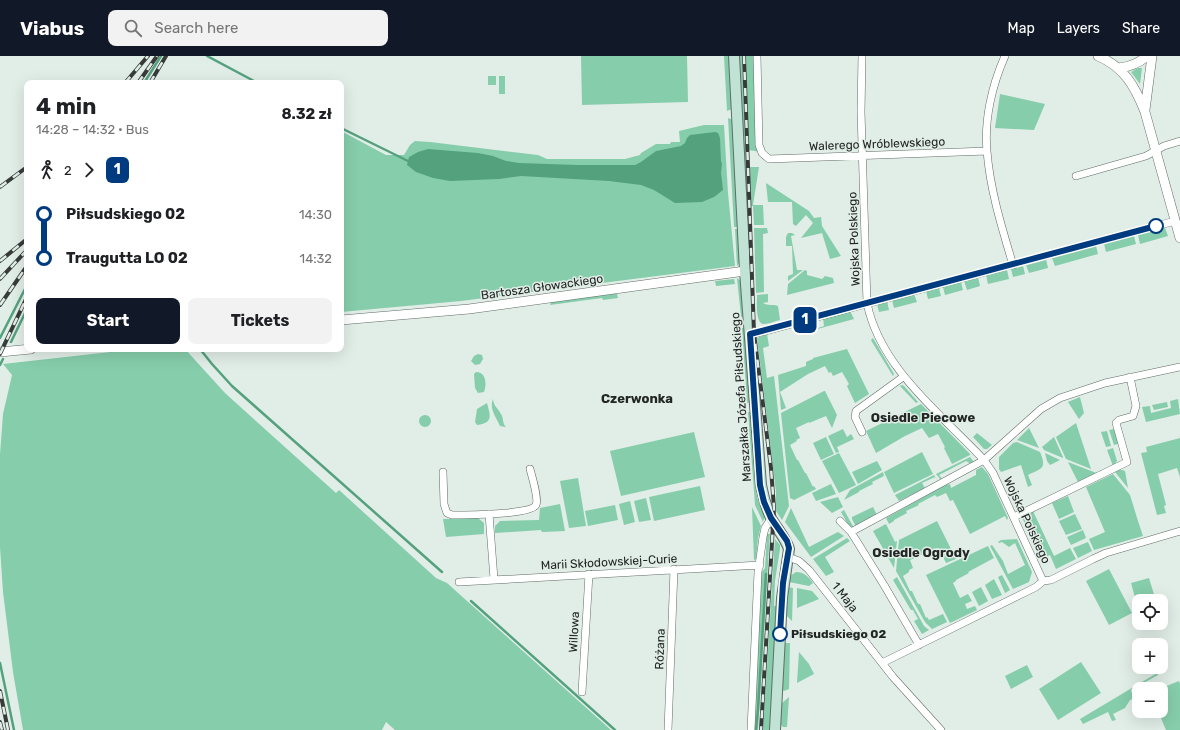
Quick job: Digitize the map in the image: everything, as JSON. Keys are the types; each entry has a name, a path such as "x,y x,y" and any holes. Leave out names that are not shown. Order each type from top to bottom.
{"main road":[{"name":"Marszałka Józefa Piłsudskiego","path":"734,56 745,271 760,485 764,502 771,518 787,541 789,548 782,598 775,730"}],"street":[{"name":"Walerego Wróblewskiego","path":"757,56 759,145 762,153 769,159 987,151"},
{"name":"Wojska Polskiego","path":"862,56 862,155 866,303 873,327 903,377 984,460 993,473 1043,581"},
{"path":"1005,56 992,93 987,123 987,151 995,200 1013,264"},
{"path":"1098,56 1109,61 1118,68 1138,93 1145,112 1180,238"},
{"path":"1118,68 1137,63 1147,56"},
{"path":"1145,112 1152,56"},
{"path":"1076,176 1146,156 1164,146 1180,141"},
{"path":"750,334 1175,221"},
{"name":"Bartosza Głowackiego","path":"344,320 469,309 745,271"},
{"path":"0,352 24,350"},
{"path":"851,532 984,460 1041,409 1060,398 1081,390 1130,377 1180,367"},
{"path":"862,432 855,417 856,411 903,377"},
{"path":"1014,517 1127,462 1116,422 1133,416 1136,406 1130,377"},
{"path":"443,472 444,504 447,513 452,515 489,514 529,510 535,508 537,504 530,469"},
{"path":"489,514 494,579"},
{"path":"751,730 760,565 763,537 771,518"},
{"path":"840,522 851,532 884,585 918,645"},
{"path":"882,663 1036,587 1043,581 1051,580 1093,558 1180,531"},
{"name":"1 Maja","path":"788,557 799,561 809,570 882,663 941,730"},
{"name":"Marii Skłodowskiej-Curie","path":"460,582 760,565"},
{"name":"Różana","path":"668,730 674,569"},
{"name":"Willowa","path":"582,692 589,574"}],"shaded area":[{"path":"581,56 687,56 688,102 582,105"},
{"path":"724,56 730,56 732,109 727,111"},
{"path":"738,56 742,56 752,316"},
{"path":"746,56 755,56 760,152 749,150"},
{"path":"1138,68 1142,68 1140,84 1131,72"},
{"path":"488,76 496,76 496,85 488,85"},
{"path":"499,76 505,76 505,94 499,94"},
{"path":"1000,94 1045,104 1034,130 995,128"},
{"path":"728,118 733,120 738,227 734,227"},
{"path":"704,125 724,125 728,193 735,266 461,301 344,312 344,133 386,155 404,155 410,145 415,141 538,155 547,159 625,159 640,155 656,144 680,142 679,131"},
{"path":"715,132 718,133 720,138 723,190 714,197 702,202 675,203 654,190 641,185 609,181 521,176 499,179 450,181 433,178 416,172 407,165 409,157 428,149 478,153 519,163 635,165 656,151 681,146 690,135"},
{"path":"749,167 759,167 753,205 763,205 764,225 754,225 753,206 750,206"},
{"path":"766,183 809,211 814,218 821,217 822,226 841,256 830,259 822,233 801,238 813,223 806,215 796,226 793,224 792,202 768,202"},
{"path":"754,228 767,228 768,233 763,234 764,292 756,293"},
{"path":"1165,228 1168,236 1140,244 1138,235"},
{"path":"735,229 739,229 740,261 737,266"},
{"path":"788,233 795,235 791,236 797,270 803,270 788,281 788,276 793,274 792,246 786,246 786,237"},
{"path":"1134,236 1136,244 1106,252 1104,244"},
{"path":"1096,246 1098,254 1055,266 1052,258"},
{"path":"1046,259 1048,268 1029,273 1026,265"},
{"path":"1023,266 1025,274 1013,277 1011,269"},
{"path":"805,270 807,271 807,275 822,279 825,276 833,278 834,283 787,295 788,284"},
{"path":"1007,270 1009,279 988,284 986,275"},
{"path":"978,277 980,286 967,290 964,281"},
{"path":"737,278 741,281 744,316 741,317"},
{"path":"734,279 735,284 716,286 715,281"},
{"path":"961,282 963,290 945,295 943,287"},
{"path":"939,288 941,296 928,299 926,291"},
{"path":"613,292 617,294 618,298 603,300 602,298 550,305 551,302"},
{"path":"768,294 768,302 763,303 778,306 780,320 764,324 761,323 758,317 757,295"},
{"path":"914,294 917,302 894,308 892,300"},
{"path":"887,301 889,310 879,312 877,304"},
{"path":"850,311 854,319 803,333 824,326 823,318"},
{"path":"742,328 744,328 750,402 747,403"},
{"path":"767,334 769,346 763,348 767,378 774,376 789,506 782,520 776,511 776,492 757,338"},
{"path":"873,338 894,374 893,376 872,342 871,340"},
{"path":"847,349 869,394 855,403 847,386 849,384 842,372 833,376 831,372 829,373 825,366 808,374 780,392 786,408 781,410 778,375 806,366 806,362 813,358"},
{"path":"110,352 188,352 225,393 336,493 339,490 436,578 447,583 611,730 395,730 386,722 382,730 23,730 13,672 3,592 0,547 0,454 3,414 12,375 3,364"},
{"path":"478,354 482,355 483,359 480,364 475,365 471,361 474,356"},
{"path":"476,372 484,376 484,392 478,393 475,388 474,374"},
{"path":"902,385 918,402 916,403 900,386"},
{"path":"824,391 837,415 832,428 826,416 796,428 800,438 790,445 797,460 813,487 814,486 816,489 794,500 790,498 781,413"},
{"path":"1080,397 1084,413 1079,419 1068,402"},
{"path":"493,399 506,427 500,426 492,410"},
{"path":"1178,399 1180,414 1146,422 1142,407 1150,406 1151,413 1171,408 1170,401"},
{"path":"1167,402 1168,407 1154,410 1152,405"},
{"path":"487,403 490,418 486,422 477,425 475,422 477,409"},
{"path":"921,404 970,455 952,464 938,434 929,438 922,428 876,453 866,431"},
{"path":"748,412 750,412 757,497 765,516 763,522 755,505"},
{"path":"425,415 429,417 431,421 429,425 425,427 421,425 419,421 421,417"},
{"path":"1076,423 1091,469 1066,459 1056,437"},
{"path":"1029,428 1039,448 1017,440"},
{"path":"843,429 847,437 851,434 854,439 837,447 839,452 836,453 828,436"},
{"path":"1114,429 1118,444 1114,445 1109,430"},
{"path":"1107,431 1111,446 1106,447 1101,432"},
{"path":"694,432 705,477 621,496 610,451"},
{"path":"977,433 992,445 987,449 984,449 973,437"},
{"path":"826,437 834,454 821,460 813,443"},
{"path":"1054,437 1063,458 1044,450 1042,447"},
{"path":"1180,438 1180,477 1177,468 1158,474 1166,505 1164,506 1166,513 1157,515 1141,453 1147,452 1146,447"},
{"path":"1017,442 1040,452 1043,462 1040,469 1028,475 1032,485 1028,487 1021,465 1001,472 999,469 999,457 1013,443"},
{"path":"1113,448 1117,461 1113,466 1107,450"},
{"path":"922,452 933,474 894,493 884,472"},
{"path":"839,453 856,485 839,493 822,461"},
{"path":"1045,453 1060,460 1050,465 1047,461"},
{"path":"970,457 974,462 971,464 966,461 939,475 942,479 941,480 936,474"},
{"path":"877,461 882,470 858,484 852,472"},
{"path":"1068,462 1099,474 1079,484"},
{"path":"982,467 988,474 1008,518 1007,520 1005,516 970,534 953,500 950,501 946,493 937,497 935,495 918,504 919,505 906,511 907,513 889,524 886,518 945,485 950,484 951,488 976,475 976,470"},
{"path":"1119,469 1125,471 1128,488 1115,472"},
{"path":"883,472 884,476 872,482 873,484 844,500 850,490"},
{"path":"1113,474 1130,495 1143,536 1094,550 1089,539 1105,532 1086,487"},
{"path":"934,475 938,481 935,477 922,483 925,488 899,501 895,495"},
{"path":"578,478 586,526 569,528 560,481"},
{"path":"831,484 836,494 816,501 812,493"},
{"path":"700,486 705,510 654,521 649,497"},
{"path":"1068,496 1074,512 1059,519 1052,503"},
{"path":"838,497 843,507 832,513 820,502"},
{"path":"646,498 651,520 639,522 634,501"},
{"path":"630,501 635,522 624,525 619,504"},
{"path":"560,504 565,531 542,532 541,530 495,533 495,526 500,521 539,520 540,508"},
{"path":"615,505 618,520 588,526 585,511"},
{"path":"752,507 761,526 756,559 754,560"},
{"path":"873,507 877,515 856,527 852,517"},
{"path":"791,508 809,547 838,532 844,536 811,557 785,522"},
{"path":"844,510 854,528 850,528 841,512"},
{"path":"1033,511 1054,556 1070,548 1076,559 1056,569 1050,555 1040,559 1022,517"},
{"path":"1075,514 1082,529 1066,535 1059,521"},
{"path":"478,518 484,523 484,534 446,537 443,519"},
{"path":"937,521 956,559 946,563 939,548 934,549 910,560 913,568 903,576 910,591 912,591 918,604 920,604 926,618 927,617 929,620 943,614 947,622 932,629 925,622 896,571 899,540"},
{"path":"886,524 895,542 897,541 894,568 873,531"},
{"path":"1083,530 1086,538 1071,545 1067,537"},
{"path":"767,534 770,534 758,730 753,730 761,573 765,568"},
{"path":"847,538 850,541 825,557 834,572 826,576 813,559"},
{"path":"775,539 780,545 780,549 775,581 774,606 777,606 772,730 763,730"},
{"path":"1017,539 1032,572 1029,582 1013,589 990,546 992,545 1003,561 1008,574 1025,565 1015,543 1009,547 1002,542 998,542 1001,540"},
{"path":"1088,542 1092,551 1078,558 1073,548"},
{"path":"988,546 994,558 968,572 969,573 953,583 960,598 968,594 972,601 965,604 967,609 975,606 977,610 950,623 926,575"},
{"path":"1109,569 1132,613 1109,625 1086,581"},
{"path":"796,572 806,575 813,583 809,586 789,582 790,576"},
{"path":"1002,575 1010,590 1005,593 998,577"},
{"path":"897,577 924,626 929,630 922,634 914,621 918,619 893,580"},
{"path":"1149,578 1154,594 1134,594 1131,583"},
{"path":"994,579 1002,595 992,599 985,585"},
{"path":"788,587 793,588 792,621 786,615"},
{"path":"981,587 988,601 979,606 972,592"},
{"path":"797,588 812,591 819,599 797,608"},
{"path":"784,643 790,643 789,689 784,691 782,689"},
{"path":"799,652 809,664 814,674 797,683"},
{"path":"1081,662 1101,693 1058,720 1039,689"},
{"path":"1027,665 1033,677 1011,689 1005,676"},
{"path":"1155,674 1158,675 1145,682 1142,682"},
{"path":"1179,681 1180,684 1180,730 1166,730 1161,718 1168,718 1168,685"},
{"path":"1132,688 1132,699 1125,708 1113,714 1116,720 1112,721 1108,712 1083,724 1080,719"},
{"path":"789,697 787,727 783,727 781,725 781,704"}],"waterway":[{"path":"146,80 161,56"},
{"path":"207,56 252,80"},
{"path":"344,129 408,161"},
{"path":"0,338 24,291"},
{"path":"11,342 24,315"},
{"path":"202,352 232,386 442,572"},
{"path":"0,365 3,359"},
{"path":"756,730 766,574"},
{"path":"471,601 615,730"},
{"path":"0,663 14,730"}],"railway":[{"path":"128,80 148,56"},
{"path":"140,80 157,56"},
{"path":"152,80 166,56"},
{"path":"744,56 754,333 771,468 774,508 761,730"},
{"path":"0,187 24,169"},
{"path":"0,261 24,241"},
{"path":"0,279 24,253"},
{"path":"0,305 24,270"},
{"path":"0,354 24,303"},
{"path":"0,691 8,730"},
{"path":"0,722 2,730"}],"bus line":[{"name":"1","path":"780,634 783,583 789,548 787,541 771,518 764,502 760,485 750,334 1156,226"}],"place":[{"name":"Piłsudskiego 02","path":"780,634"}],"district":[{"name":"Czerwonka","path":"637,398"},
{"name":"Osiedle Piecowe","path":"923,417"},
{"name":"Osiedle Ogrody","path":"921,552"}]}
